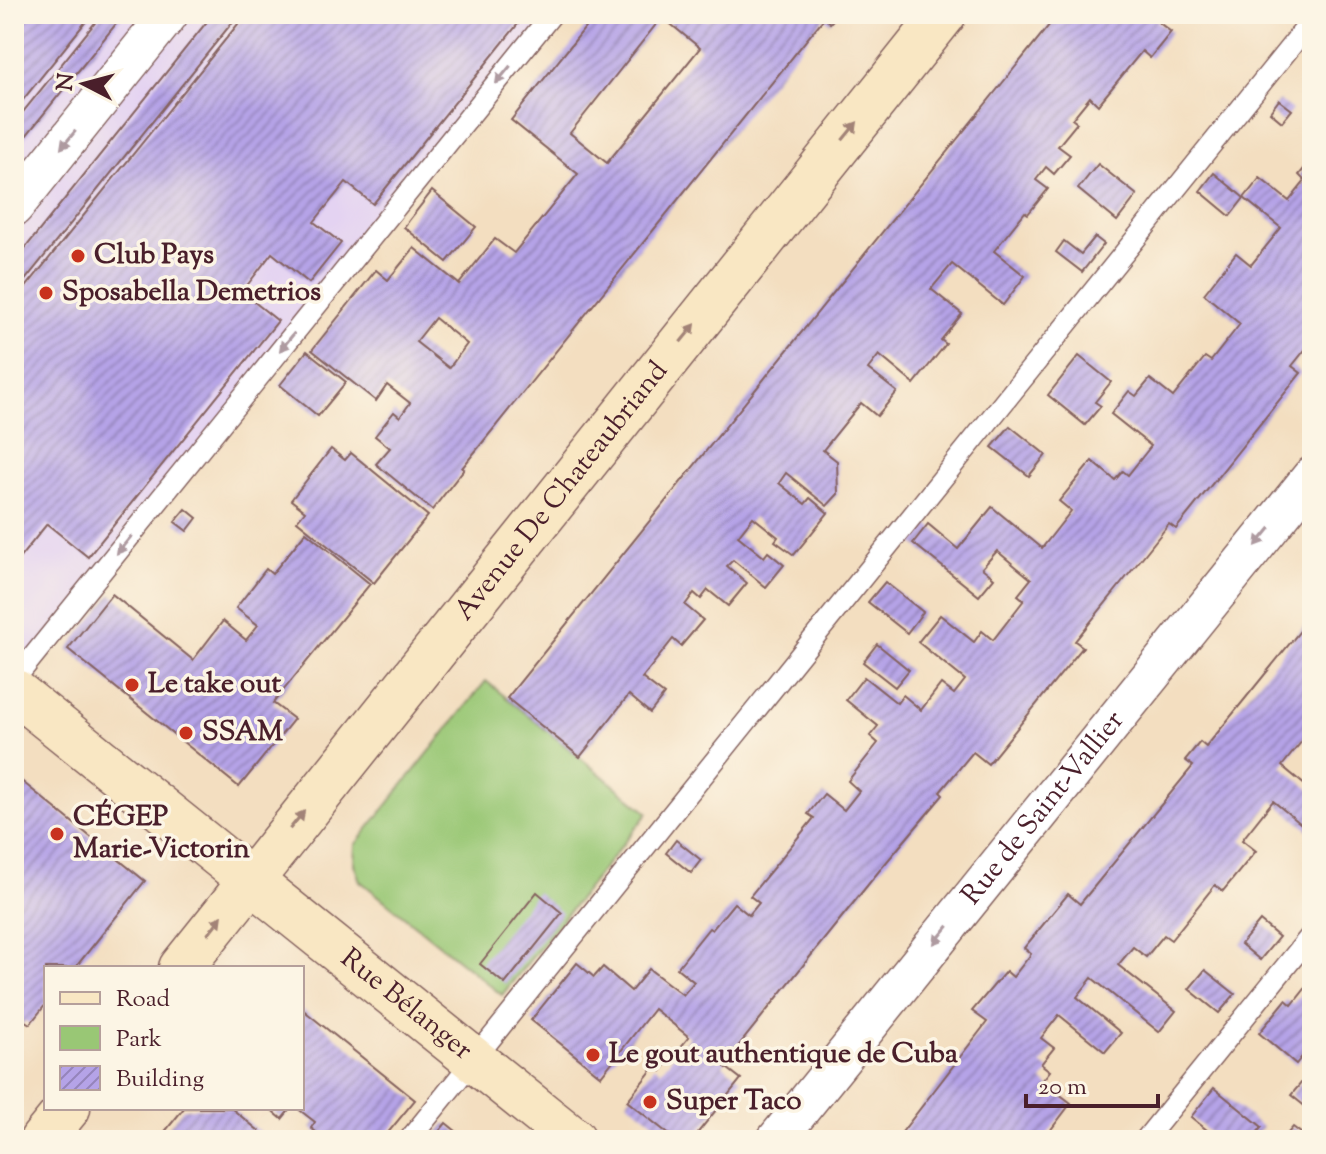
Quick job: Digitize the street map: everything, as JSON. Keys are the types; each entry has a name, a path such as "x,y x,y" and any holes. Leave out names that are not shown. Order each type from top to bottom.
{"street":[{"path":"14,207 169,14"},
{"name":"Avenue De Chateaubriand","path":"183,966 944,14"},
{"name":"Rue de Saint-Vallier","path":"776,1140 1312,476"},
{"name":"Rue Bélanger","path":"14,691 574,1140"},
{"path":"42,1140 66,1110"}],"lane":[{"path":"14,680 552,14"},
{"path":"409,1140 1312,20"},
{"path":"1145,1140 1312,934"}],"shaded area":[{"path":"14,14 550,14 14,681"}],"green space":[{"path":"486,681 648,813 502,995 360,881 354,864 355,845"}],"building":[{"path":"14,14 92,14 14,111"},
{"path":"102,14 124,14 14,151 14,123"},
{"path":"213,14 239,14 14,294 14,262"},
{"path":"246,14 526,14 373,204 346,182 314,222 341,243 309,283 272,253 242,292 278,321 88,557 47,524 14,565 14,302"},
{"path":"596,14 699,14 708,21 714,14 838,14 830,23 824,18 462,468 432,510 376,464 390,448 375,436 394,412 400,417 410,403 387,385 376,401 312,350 376,270 388,280 414,248 459,284 495,239 514,253 578,174 511,120","holes":["662,17 700,48 607,163 570,133","435,318 467,344 449,368 416,342"]},
{"path":"1058,14 1163,14 1157,21 1171,32 1150,58 1142,51 1098,105 1090,97 1072,119 1077,123 1058,146 1070,155 1054,174 1046,167 1036,180 1048,189 994,251 1025,276 1003,305 952,264 931,289 962,314 941,340 946,344 914,384 879,355 868,369 897,392 877,416 861,403 823,450 837,461 838,494 827,506 786,473 779,483 805,504 810,498 828,513 794,555 775,541 778,537 753,517 738,536 764,557 768,552 784,565 766,587 733,560 727,566 747,583 728,606 708,590 701,599 694,593 685,605 703,620 681,646 673,639 642,678 664,695 650,713 629,695 580,757 507,698"},
{"path":"1279,100 1292,110 1282,122 1270,112"},
{"path":"1312,159 1312,341 1292,366 1301,373 1176,529 1169,524 1075,641 1083,647 988,764 973,752 940,792 943,795 723,1065 741,1079 692,1140 676,1140 627,1101 655,1066 661,1071 689,1037 654,1009 601,1076 531,1020 577,963 594,977 603,967 631,991 649,969 683,995 694,982 677,968 734,903 749,915 759,903 750,896 814,818 808,814 824,794 844,810 859,791 848,781 878,743 870,736 878,726 846,700 864,677 897,703 903,695 921,710 941,684 954,694 965,680 918,642 940,615 974,642 982,631 993,640 1024,600 1018,595 1031,579 997,551 982,568 994,578 979,596 913,543 928,524 958,549 992,507 1042,548 1071,511 1059,501 1092,461 1115,480 1123,471 1128,475 1151,446 1111,414 1129,391 1136,396 1150,379 1173,397 1205,357 1211,361 1240,324 1204,294 1236,253 1251,265 1281,228 1244,198 1260,178 1289,201 1305,181 1299,175"},
{"path":"1098,164 1137,195 1117,221 1078,189"},
{"path":"1214,173 1244,198 1230,216 1200,191"},
{"path":"432,191 476,227 447,262 404,227"},
{"path":"1095,237 1104,244 1082,272 1056,252 1064,241 1081,254"},
{"path":"307,351 346,382 318,416 280,385"},
{"path":"1079,356 1111,382 1095,402 1101,406 1085,425 1048,395"},
{"path":"1010,426 1046,455 1029,476 992,447"},
{"path":"331,449 345,460 351,453 428,516 374,583 297,521 305,511 291,500"},
{"path":"186,509 197,518 187,531 175,522"},
{"path":"306,532 370,584 273,703 294,719 239,787 68,649 112,594 193,660 223,621 246,640 258,625 236,608 266,569 272,574"},
{"path":"885,582 923,612 907,633 868,602"},
{"path":"1312,616 1312,740 1306,736 1282,766 1312,791 1312,833 1273,801 1242,840 1256,851 1223,891 1215,885 1171,940 1164,935 1146,957 1133,947 1118,965 1176,1011 1159,1032 1092,978 1077,997 1121,1033 1105,1052 1059,1015 1041,1038 1054,1048 1041,1064 1050,1071 1042,1081 1071,1103 1043,1140 896,1140 987,1022 972,1011 1006,971 1013,977 1031,954 1024,948 1068,894 1080,904 1193,766 1185,760 1200,742 1206,747"},
{"path":"877,644 909,670 895,687 863,662"},
{"path":"14,775 145,881 77,966 44,966 44,1006 30,1024 25,1021 14,1034"},
{"path":"676,840 701,860 691,873 666,853"},
{"path":"537,892 562,913 505,984 480,964"},
{"path":"1260,921 1279,937 1260,960 1241,944"},
{"path":"1205,970 1235,994 1219,1013 1189,989"},
{"path":"1312,980 1312,1044 1296,1064 1259,1033 1286,1000 1292,1005"},
{"path":"304,1011 415,1100 382,1140 326,1140 311,1128 315,1122 300,1110 304,1110"},
{"path":"1312,1070 1312,1112 1291,1095"},
{"path":"1214,1088 1262,1127 1256,1134 1263,1140 1219,1140 1191,1117"},
{"path":"182,1110 233,1110 270,1140 158,1140"},
{"path":"271,1110 289,1110 282,1119"},
{"path":"446,1123 467,1140 432,1140"},
{"path":"1293,1127 1310,1140 1282,1140"}],"place":[{"name":"Club Pays","path":"78,256"},
{"name":"Sposabella Demetrios","path":"46,293"},
{"name":"Le take out","path":"132,685"},
{"name":"SSAM","path":"186,733"},
{"name":"CÉGEP Marie-Victorin","path":"57,834"},
{"name":"Le gout authentique de Cuba","path":"593,1055"},
{"name":"Super Taco","path":"650,1102"}]}
